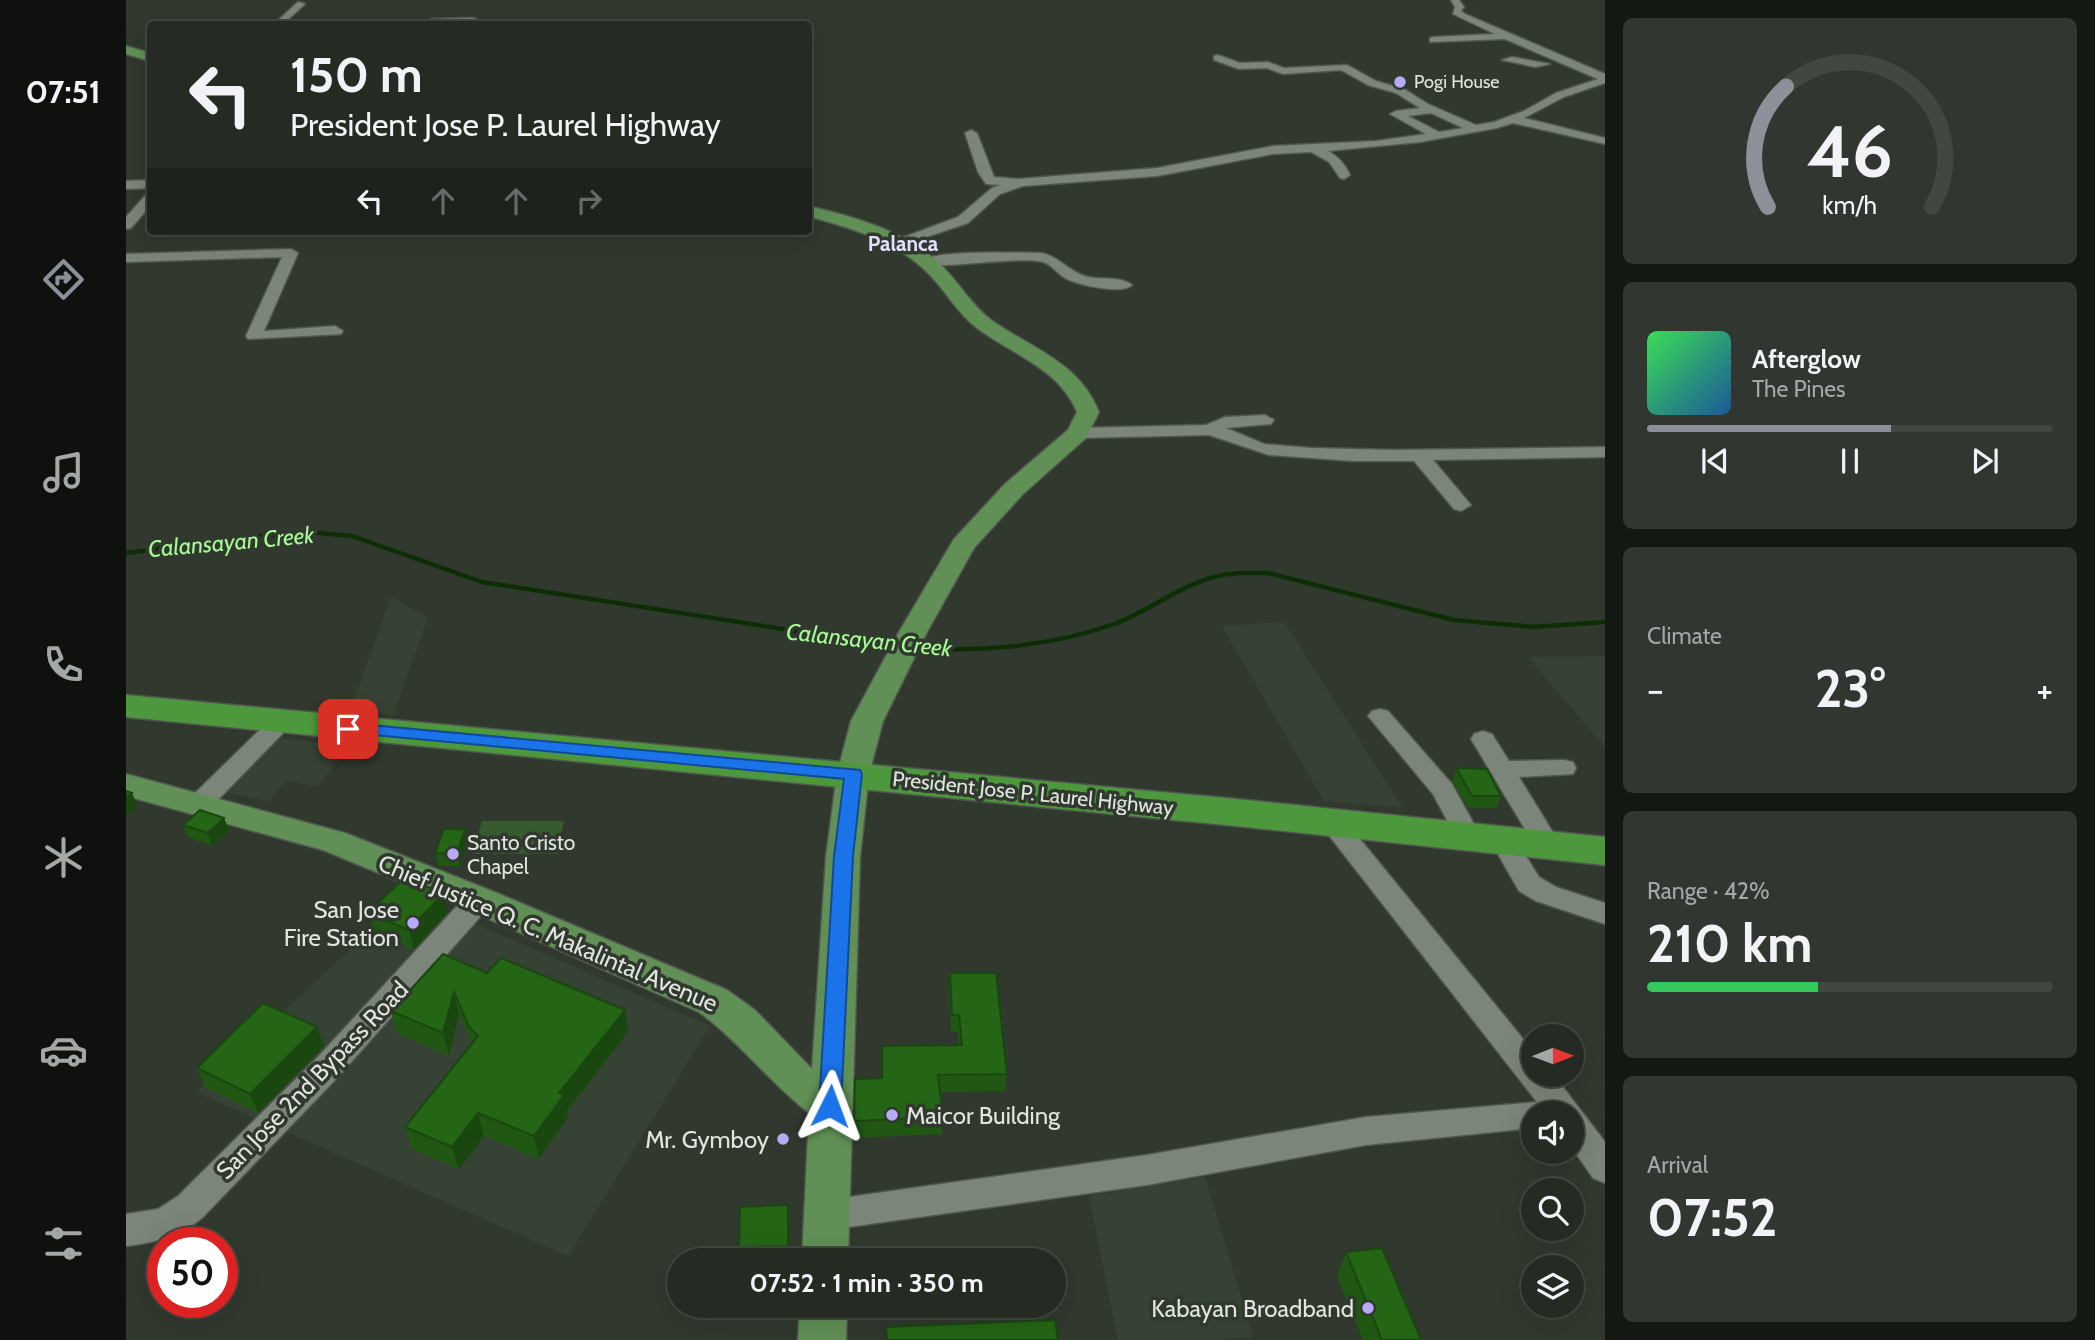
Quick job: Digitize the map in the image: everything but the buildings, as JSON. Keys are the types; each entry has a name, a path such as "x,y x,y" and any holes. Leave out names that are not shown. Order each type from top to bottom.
{"highway":[{"name":"President Jose P. Laurel Highway","path":"126,706 280,723 853,774 1605,851"}],"main road":[{"path":"126,51 147,56"},
{"path":"812,212 898,242 926,262 945,280 959,302 978,320 1048,364 1084,397 1088,412 1078,433 988,515 963,545 913,632 867,721 853,774 843,856 826,1248"},
{"name":"Chief Justice Q. C. Makalintal Avenue","path":"126,785 333,841 480,900 713,1001 741,1021 796,1080 830,1106"},
{"path":"822,1340 823,1318"}],"street":[{"path":"1455,0 1460,7 1456,12 1505,37 1605,79"},
{"path":"281,21 301,4"},
{"path":"1458,30 1473,38"},
{"path":"1433,40 1505,37"},
{"path":"1251,54 1218,58 1235,65 1268,65 1303,82"},
{"path":"1507,60 1521,59 1536,65 1565,63"},
{"path":"1283,71 1343,67 1371,83 1400,91 1431,110 1475,129"},
{"path":"971,133 984,173 990,181 1021,182 1157,172 1245,154 1376,145 1475,129 1512,119 1560,95 1605,79"},
{"path":"1431,110 1396,114 1438,135"},
{"path":"1512,119 1605,141"},
{"path":"1315,149 1339,163 1344,175"},
{"path":"898,242 963,220 996,191 1021,182"},
{"path":"126,185 147,184"},
{"path":"126,225 147,201"},
{"path":"126,258 291,253 254,336 335,331"},
{"path":"926,262 960,258 1042,257 1052,260 1072,275 1088,282 1125,285"},
{"path":"1209,430 1225,422 1265,420"},
{"path":"1078,433 1209,430 1223,432 1257,449 1270,451 1418,454 1605,452"},
{"path":"1418,454 1461,505"},
{"path":"1380,716 1485,838 1529,884 1546,894 1605,914"},
{"path":"200,803 280,723"},
{"path":"1483,739 1547,844"},
{"path":"1500,769 1564,768"},
{"path":"1333,823 1521,1059"},
{"name":"San Jose 2nd Bypass Road","path":"126,1230 170,1222 190,1208 327,1069 480,900"},
{"path":"827,1215 1146,1170 1366,1131 1521,1118"},
{"path":"1584,1146 1605,1168"}],"shaded area":[{"path":"391,597 428,618 393,715 350,711"},
{"path":"1284,622 1403,808 1324,801 1222,626"},
{"path":"1605,656 1605,747 1528,657"},
{"path":"257,736 351,746 317,787 287,780 268,801 211,789"},
{"path":"410,895 710,1026 568,1256 196,1092"},
{"path":"1205,1177 1253,1337 1118,1340 1089,1196"}],"green space":[{"path":"482,821 564,821 557,854 472,854"}],"waterway":[{"name":"Calansayan Creek","path":"126,553 269,535 310,532 352,536 482,582 898,647"},
{"name":"Calansayan Creek","path":"915,648 992,648 1067,638 1117,623 1201,581 1241,573 1268,573 1454,620 1534,627 1605,622"}],"place":[{"name":"Pogi House","path":"1400,82"},
{"name":"Santo Cristo Chapel","path":"453,854"},
{"name":"San Jose Fire Station","path":"413,923"},
{"name":"Maicor Building","path":"892,1115"},
{"name":"Mr. Gymboy","path":"783,1139"},
{"name":"Kabayan Broadband","path":"1368,1308"}],"district":[{"name":"Palanca","path":"903,243"}],"route":[{"path":"348,729 853,774 843,856 830,1106"}]}
